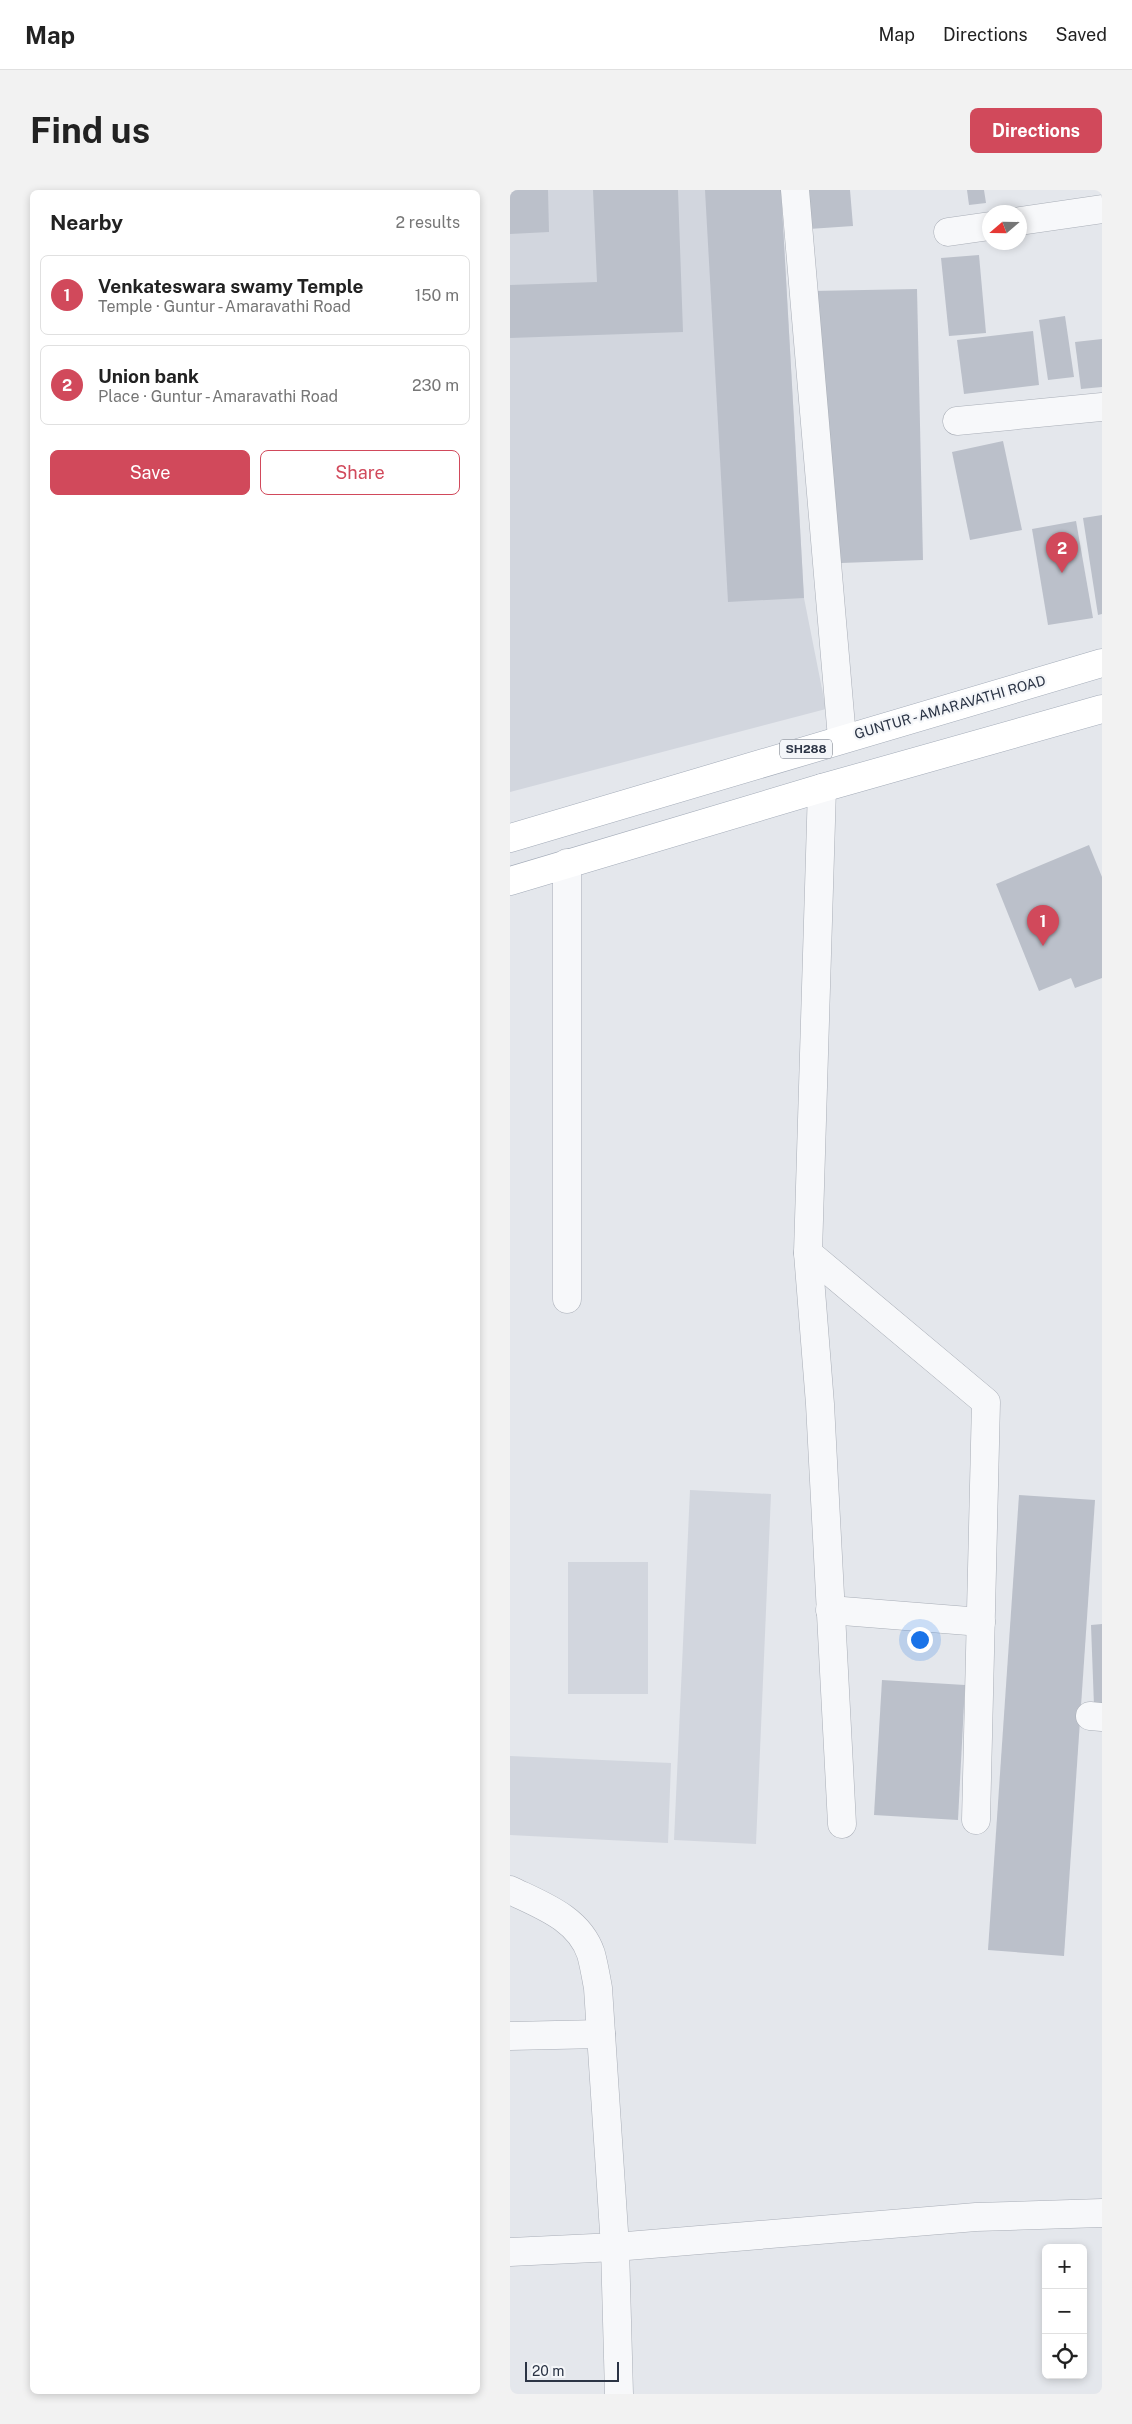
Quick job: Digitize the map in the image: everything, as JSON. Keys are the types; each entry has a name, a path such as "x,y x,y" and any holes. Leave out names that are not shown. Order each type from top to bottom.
{"main road":[{"name":"GUNTUR - AMARAVATHI ROAD","path":"510,838 842,738 1102,663"},
{"path":"510,881 822,788 1102,709"}],"street":[{"path":"795,190 842,738"},
{"path":"1027,220 1102,209"},
{"path":"948,232 982,227"},
{"path":"956,421 1102,407"},
{"path":"822,788 808,1254 820,1404 842,1824"},
{"path":"567,1299 568,863"},
{"path":"808,1254 986,1402 976,1820"},
{"path":"830,1610 981,1622"},
{"path":"510,1890 556,1912 578,1930 590,1953 598,1988 615,2247 619,2394"},
{"path":"510,2036 601,2034"},
{"path":"510,2252 615,2247 976,2217 1102,2213"}],"shaded area":[{"path":"510,190 781,190 804,598 826,709 510,792"},
{"path":"690,1490 771,1494 756,1844 674,1840"},
{"path":"568,1562 648,1562 648,1694 568,1694"},
{"path":"510,1756 671,1763 668,1843 510,1835"}],"building":[{"path":"510,190 548,190 549,232 510,234"},
{"path":"593,190 678,190 683,332 510,338 510,285 597,282"},
{"path":"705,190 781,190 804,598 728,602"},
{"path":"806,190 850,190 853,226 809,229"},
{"path":"967,190 984,190 986,203 969,205"},
{"path":"979,255 986,333 949,336 941,258"},
{"path":"917,289 923,560 841,563 812,291"},
{"path":"1065,316 1074,377 1048,380 1039,320"},
{"path":"1033,331 1039,385 964,394 957,340"},
{"path":"1102,339 1102,387 1081,389 1075,342"},
{"path":"1003,441 1022,530 970,540 952,452"},
{"path":"1102,515 1102,614 1098,615 1083,518"},
{"path":"1076,521 1093,618 1048,625 1032,529"},
{"path":"1089,845 1102,877 1102,978 1075,988 1071,978 1039,991 996,884"},
{"path":"1019,1495 1095,1500 1064,1956 988,1950"},
{"path":"1102,1624 1102,1706 1094,1706 1091,1625"},
{"path":"882,1680 965,1685 958,1820 874,1815"}],"place":[{"name":"Union bank","path":"1062,573"},
{"name":"Venkateswara swamy Temple","path":"1043,946"}]}
